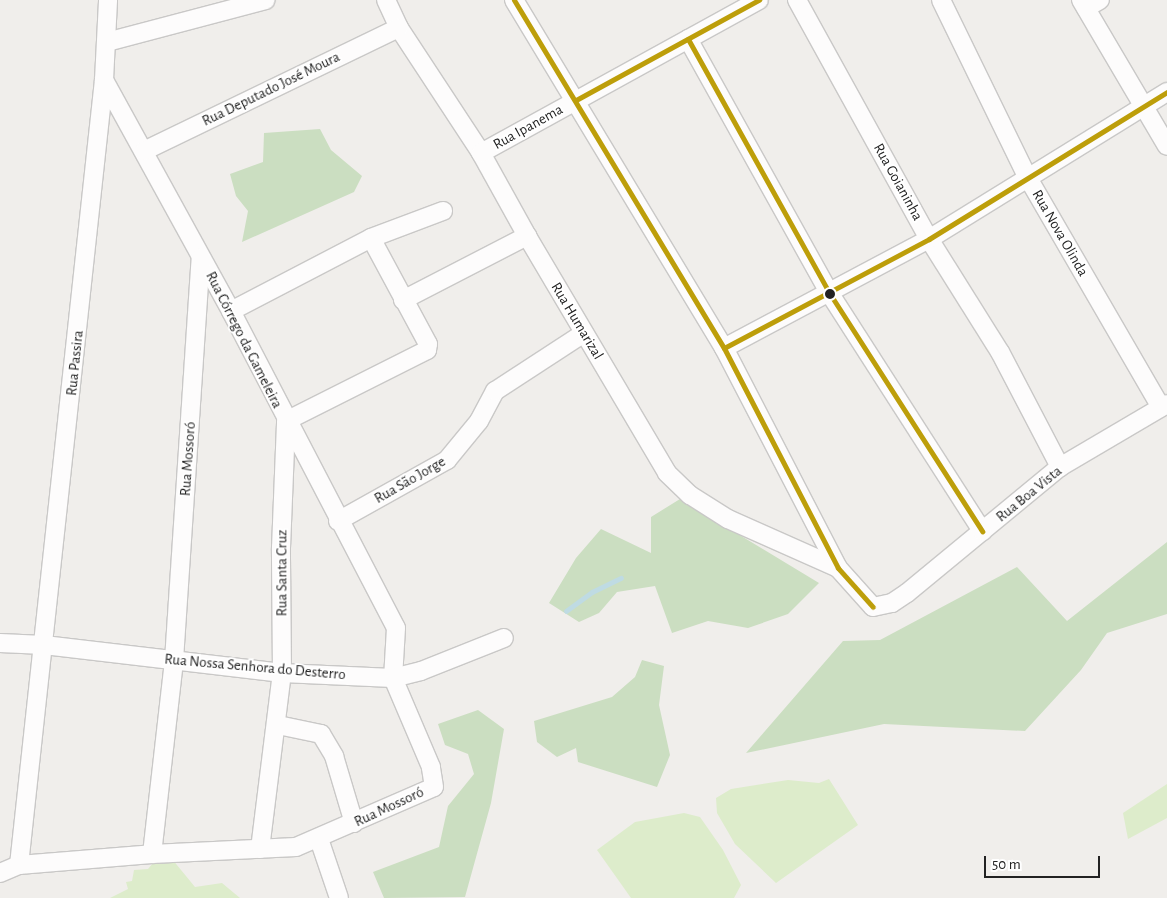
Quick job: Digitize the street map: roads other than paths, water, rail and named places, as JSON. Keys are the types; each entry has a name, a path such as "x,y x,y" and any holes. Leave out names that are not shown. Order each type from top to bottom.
{"street":[{"path":"104,80 108,0"},
{"path":"107,42 266,0"},
{"name":"Rua Humarizal","path":"386,0 399,28 482,153 527,236 584,333 678,486 728,519 838,568"},
{"path":"514,0 724,348 838,568"},
{"name":"Rua Ipanema","path":"482,153 759,0"},
{"name":"Rua Goianinha","path":"797,0 930,239 1000,352 1060,467"},
{"name":"Rua Nova Olinda","path":"941,0 1028,178 1164,406"},
{"path":"1089,3 1167,146"},
{"name":"Rua Deputado José Moura","path":"144,151 399,28"},
{"path":"688,39 830,294 982,531"},
{"name":"Rua Córrego da Gameleira","path":"104,80 231,311 338,521 396,628 393,678"},
{"name":"Rua Passira","path":"19,865 104,80"},
{"path":"724,348 830,294 930,239 1144,104 1167,92"},
{"path":"231,311 371,238 443,212"},
{"path":"403,300 527,236"},
{"path":"286,421 424,353 428,344 371,238"},
{"name":"Rua Mossoró","path":"152,854 174,660 201,258"},
{"name":"Rua São Jorge","path":"338,521 447,460 480,421 495,391 584,333"},
{"name":"Rua Boa Vista","path":"838,568 873,607 896,601 1060,467 1164,406"},
{"name":"Rua Santa Cruz","path":"260,849 278,725 282,673 281,548 286,421"},
{"name":"Rua Nossa Senhora do Desterro","path":"0,644 44,645 282,673 393,678 421,671 504,638"},
{"name":"Rua Mossoró","path":"0,873 19,865 152,854 296,847 319,840 434,787 436,783 393,678"},
{"path":"278,725 321,734 334,756 354,823"},
{"path":"319,840 339,898"}],"waterway":[{"path":"566,611 592,592 621,578"}]}
